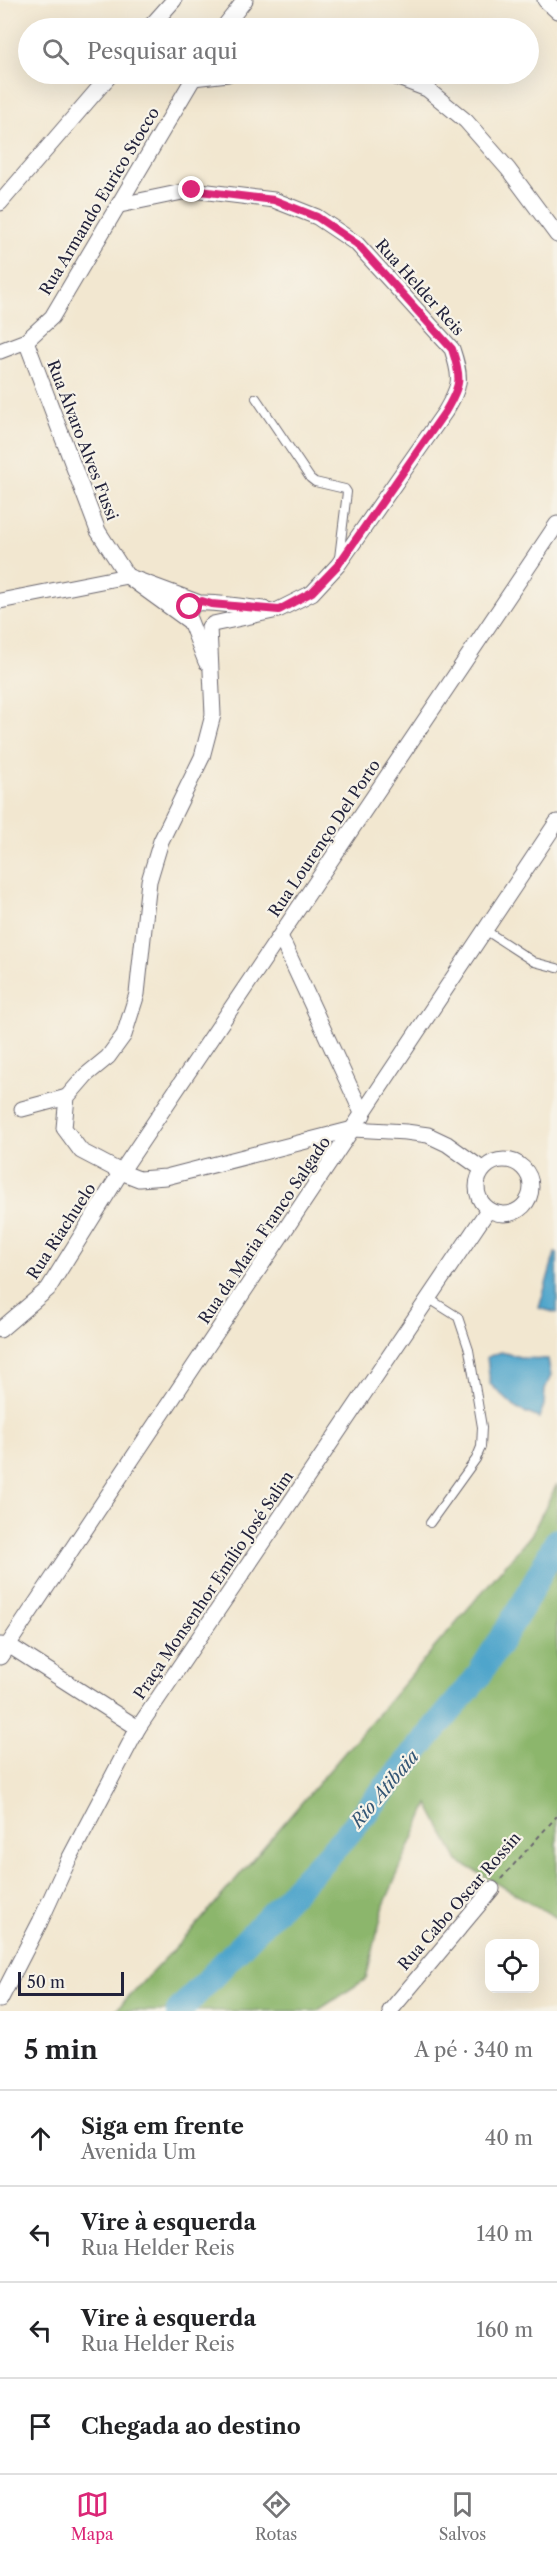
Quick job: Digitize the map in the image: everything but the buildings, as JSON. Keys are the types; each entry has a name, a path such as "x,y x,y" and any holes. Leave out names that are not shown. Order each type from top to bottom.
{"street":[{"path":"158,18 174,0"},
{"path":"231,18 245,0"},
{"path":"545,0 557,11"},
{"path":"0,202 102,84"},
{"name":"Rua Armando Eurico Stocco","path":"26,341 52,317 189,84"},
{"path":"414,84 427,89 466,121 508,169 557,235"},
{"name":"Rua Helder Reis","path":"120,205 192,190 274,200 317,217 357,244 452,349 459,370 458,391 338,565 312,592 279,610 211,626"},
{"path":"0,351 26,341"},
{"name":"Rua Álvaro Alves Fussi","path":"26,341 98,531 127,576 191,623"},
{"name":"Rua Lourenço Del Porto","path":"121,1172 557,524"},
{"path":"0,601 127,576 204,603 279,610"},
{"path":"204,603 190,607 191,623 211,674"},
{"path":"22,1109 67,1097 86,1075 108,1057 124,1035 137,994 149,880 161,842 202,757 213,715 211,626 216,612 204,603"},
{"path":"191,623 200,629 211,626"},
{"name":"Rua da Maria Franco Salgado","path":"3,1649 353,1130 557,822"},
{"path":"280,936 363,1115"},
{"path":"67,1097 64,1128 81,1151 139,1179 166,1176 353,1130 428,1135 447,1144 482,1169"},
{"path":"512,1161 526,1172 530,1180 528,1198 515,1211 506,1214 488,1209 478,1196 477,1188 482,1169 495,1162 512,1161"},
{"name":"Rua Riachuelo","path":"0,1330 48,1288 121,1172"},
{"name":"Praça Monsenhor Emílio José Salim","path":"0,2000 40,1922 68,1860 138,1728 488,1209"},
{"path":"3,1649 138,1728"},
{"name":"Rua Cabo Oscar Rossin","path":"390,2011 492,1888"}],"lane":[{"path":"256,398 310,478 315,482 345,489 338,565"},
{"path":"485,930 534,962 557,968"},
{"path":"428,1298 458,1317 469,1350 482,1427 481,1447 476,1459 430,1522"}],"path":[{"name":"Rua Cabo Oscar Rossin","path":"492,1888 557,1816"}],"green space":[{"path":"557,1484 557,1918 458,1861 428,1804 384,1905 366,1979 317,2011 115,2011 195,1927 531,1535"}],"water":[{"path":"555,1253 557,1253 557,1313 539,1308"},
{"path":"501,1352 524,1358 548,1359 551,1376 545,1389 544,1405 539,1418 517,1409 490,1384 487,1357"}],"waterway":[{"name":"Rio Atibaia","path":"179,2011 344,1838 477,1678 524,1603 557,1541"}],"route":[{"path":"190,607 202,601 211,604 279,610 312,592 338,565 445,412 458,391 459,370 452,349 357,244 317,217 274,200 192,190"}]}
